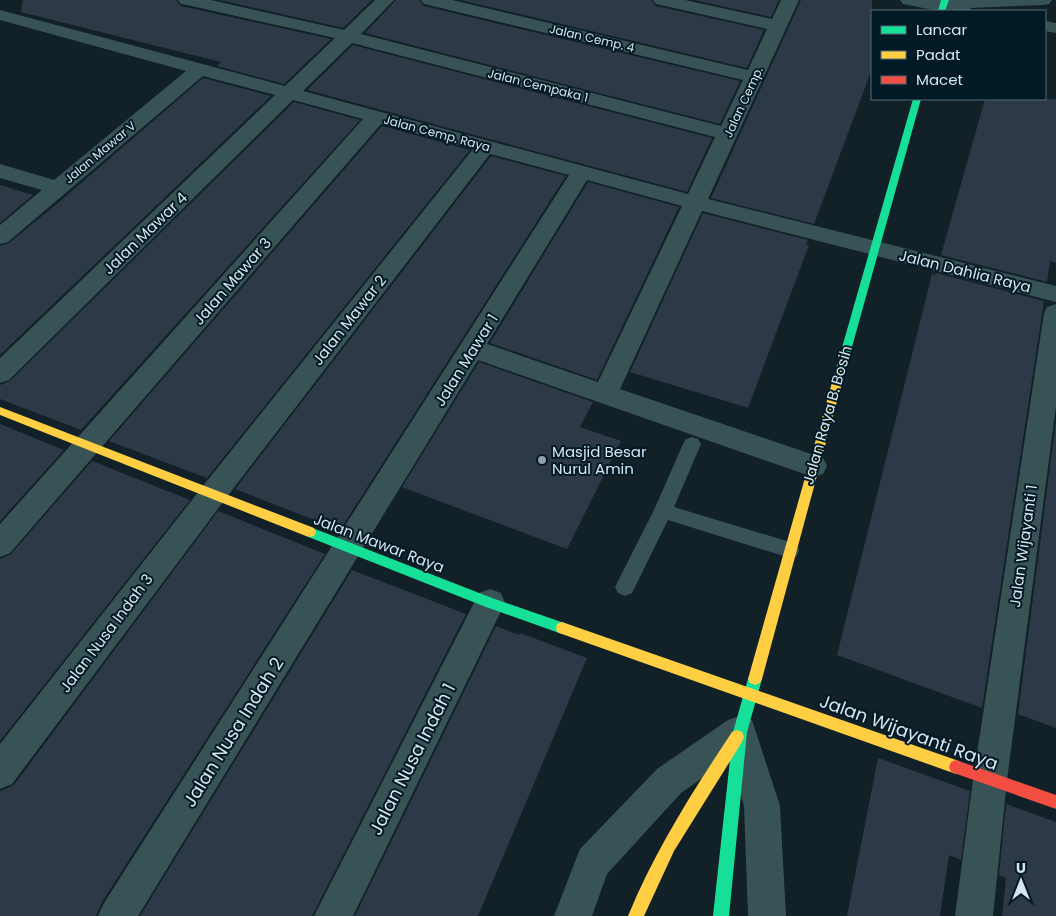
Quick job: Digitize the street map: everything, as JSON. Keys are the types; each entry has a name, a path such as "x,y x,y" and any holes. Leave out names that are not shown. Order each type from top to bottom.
{"main road":[{"name":"Jalan Raya B. Bosih","path":"740,732 917,100"},
{"name":"Jalan Mawar Raya","path":"0,411 490,603 750,693"},
{"name":"Jalan Wijayanti Raya","path":"750,693 1056,802"},
{"path":"636,916 643,893 678,831 740,732"},
{"path":"721,916 740,732"}],"street":[{"name":"Jalan Cempaka 1","path":"187,0 348,36 728,134"},
{"name":"Jalan Mawar 4","path":"0,373 385,0"},
{"name":"Jalan Cemp. 4","path":"430,0 754,76"},
{"path":"662,0 778,26"},
{"name":"Jalan Cemp.","path":"605,394 790,0"},
{"path":"909,0 963,10"},
{"path":"944,5 1044,0"},
{"name":"Jalan Cemp. Raya","path":"0,15 696,203 875,248"},
{"name":"Jalan Mawar V","path":"0,237 201,68"},
{"name":"Jalan Mawar 3","path":"0,544 377,116"},
{"name":"Jalan Mawar 2","path":"213,494 486,146"},
{"path":"0,171 58,188"},
{"name":"Jalan Mawar 1","path":"348,547 582,172"},
{"name":"Jalan Dahlia Raya","path":"875,248 1056,294"},
{"name":"Jalan Wijayanti 1","path":"974,916 990,780 1056,313"},
{"path":"473,349 813,466"},
{"name":"Jalan Nusa Indah 3","path":"0,772 213,494"},
{"name":"Jalan Nusa Indah 2","path":"117,916 348,547"},
{"name":"Jalan Nusa Indah 1","path":"333,916 490,603"},
{"path":"573,916 593,862 670,781 740,732 762,806 767,916"}],"lane":[{"path":"625,587 663,511 692,444"},
{"path":"663,511 790,550"}],"building":[{"path":"23,0 176,0 181,6 331,39 284,84 217,66 221,62 21,12"},
{"path":"220,0 372,0 343,28"},
{"path":"396,0 419,0 424,6 740,81 720,124 365,33"},
{"path":"460,0 651,0 656,6 764,30 747,68"},
{"path":"694,0 779,0 771,17"},
{"path":"801,0 872,0 871,72 814,224 711,198"},
{"path":"353,45 712,138 687,192 307,90"},
{"path":"203,78 271,96 0,355 0,246 9,243 58,203"},
{"path":"1056,99 1056,263 1050,261 1047,282 941,255 985,100"},
{"path":"294,102 360,120 81,430 0,399 0,385 10,381"},
{"path":"382,126 470,150 207,478 109,441"},
{"path":"491,156 566,176 340,530 235,489"},
{"path":"588,182 679,207 597,380 490,343"},
{"path":"0,185 33,195 0,223"},
{"path":"703,213 808,240 806,245 809,245 748,408 630,372"},
{"path":"936,273 1044,301 982,708 837,655 932,274 935,275"},
{"path":"479,362 593,402 580,427 621,441 567,549 402,487"},
{"path":"1056,420 1056,728 1018,714"},
{"path":"0,424 64,450 0,521"},
{"path":"92,461 190,500 0,741 0,559 11,554"},
{"path":"218,511 325,554 102,902 96,916 0,916 0,791 14,785"},
{"path":"352,570 466,614 312,916 140,916"},
{"path":"496,626 587,658 478,916 355,916"},
{"path":"878,758 970,791 961,860 949,855 940,916 847,916"},
{"path":"1006,804 1056,822 1056,916 1002,916 1006,878 999,875"}],"traffic: fast":[{"path":"942,10 945,0"},
{"path":"840,372 917,100"},
{"path":"310,532 490,603 562,628"},
{"path":"721,916 740,732 755,679"}],"traffic: slow":[{"path":"755,679 840,372"},
{"path":"0,411 310,532"},
{"path":"562,628 956,767"},
{"path":"636,916 668,846 737,737"}],"traffic: jam":[{"path":"956,767 1056,802"}],"place":[{"name":"Masjid Besar Nurul Amin","path":"542,460"}]}
